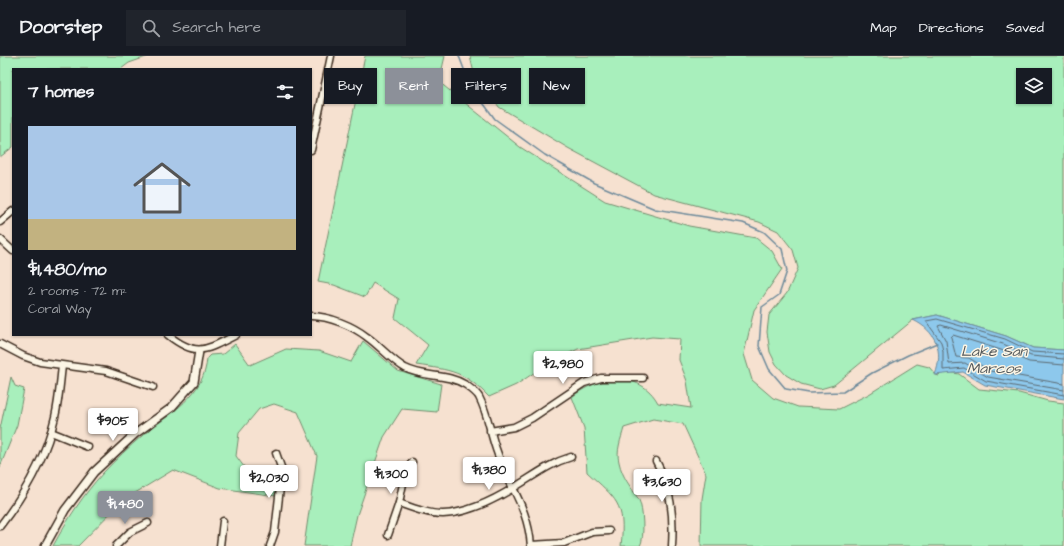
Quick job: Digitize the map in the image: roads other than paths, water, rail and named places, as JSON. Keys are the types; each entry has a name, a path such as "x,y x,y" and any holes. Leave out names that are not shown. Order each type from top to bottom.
{"street":[{"path":"312,145 330,56"},
{"path":"0,222 12,212"},
{"path":"0,238 12,250"},
{"path":"312,316 319,316 343,324 367,336 405,368 424,374 450,378 466,385 478,396 485,410 496,450 524,508 531,546 564,543 592,532 609,532"},
{"path":"169,336 181,345 199,351 215,346 234,336"},
{"path":"0,344 23,356 62,366 106,371 153,387"},
{"path":"45,546 65,510 94,472 136,434 171,408 194,382 199,351"},
{"path":"0,526 14,508 30,480 51,432 58,400 62,366"},
{"path":"490,431 514,427 532,418 584,383 601,378 643,378"},
{"path":"51,432 88,447"},
{"path":"270,546 275,532 282,470 276,453"},
{"path":"398,503 423,511 442,514 461,512 514,488 557,461 571,457"},
{"path":"656,461 666,479 670,497 672,546"},
{"path":"388,535 405,474 412,462"},
{"path":"220,546 223,522"},
{"path":"116,546 130,532 148,523"}],"water":[{"name":"Lake San Marcos","path":"937,315 1006,336 1033,348 1064,350 1064,399 985,385 963,372 935,375 939,358 936,343 927,330 913,320"}],"waterway":[{"path":"459,56 470,85 495,119 545,155 594,183 655,209 743,223 764,232 782,249 787,271 779,295 762,307 759,346 769,369 786,389 809,393 843,392 872,373 908,355 937,343"}]}
